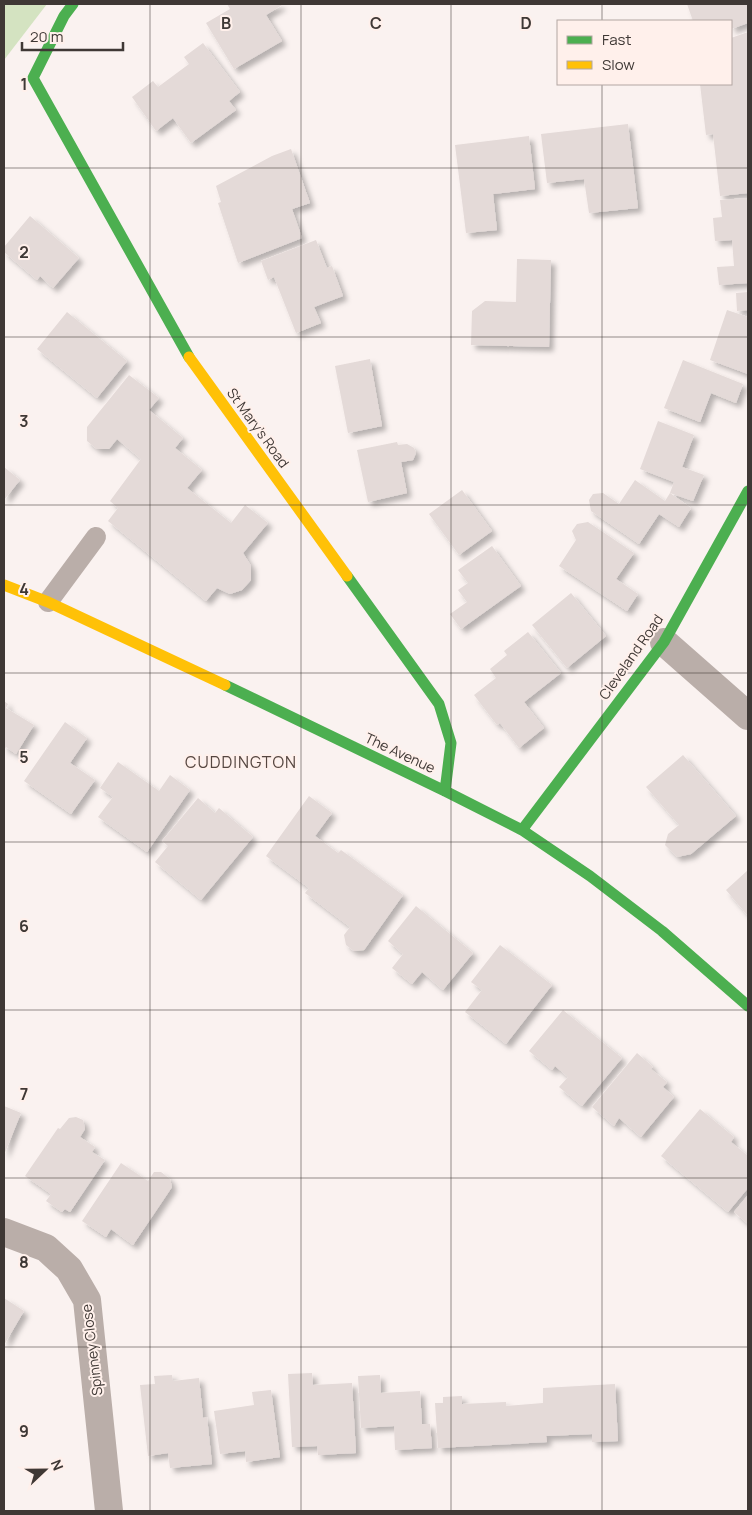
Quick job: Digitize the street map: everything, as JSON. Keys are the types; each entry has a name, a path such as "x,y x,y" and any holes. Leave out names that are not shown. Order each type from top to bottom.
{"street":[{"name":"St Mary's Road","path":"72,4 33,78 193,364 438,704 451,743 445,791"},
{"name":"Cleveland Road","path":"522,830 664,642 748,491"},
{"name":"The Avenue","path":"4,585 48,602 167,657 522,830 590,876 662,931 748,1006"},
{"path":"664,642 748,716"},
{"name":"Spinney Close","path":"4,1232 46,1248 69,1269 87,1300 109,1511"}],"lane":[{"path":"48,602 96,537"}],"green space":[{"path":"4,4 47,4 4,60"}],"building":[{"path":"227,4 281,4 266,15 282,41 234,69 206,23 230,9"},
{"path":"687,4 748,4 748,23 732,29 732,20 693,20"},
{"path":"748,32 748,193 720,196 713,134 706,135 700,85 732,85 732,38"},
{"path":"203,43 240,92 229,101 236,110 191,143 173,118 156,131 132,97 153,81 158,87 189,64 184,57"},
{"path":"628,124 638,208 589,213 584,179 547,183 541,134"},
{"path":"529,136 535,189 493,194 497,230 466,233 455,145"},
{"path":"291,149 310,203 292,209 302,238 238,263 218,203 221,202 216,186 272,156"},
{"path":"748,198 748,283 719,285 717,267 734,266 732,240 715,241 713,218 722,217 720,200"},
{"path":"30,216 79,258 53,288 40,276 37,280 4,252 4,247"},
{"path":"316,240 327,268 332,266 343,296 314,307 321,323 296,333 274,277 268,280 261,261"},
{"path":"517,259 551,260 549,347 471,345 472,311 485,301 516,302"},
{"path":"748,292 748,310 737,311 736,293"},
{"path":"727,310 748,317 748,374 710,360"},
{"path":"67,312 127,361 97,398 37,349"},
{"path":"370,359 382,426 348,433 335,366"},
{"path":"683,360 743,384 736,403 711,393 700,422 664,408"},
{"path":"129,375 159,398 149,410 183,438 175,448 202,470 187,488 231,523 245,505 268,523 243,553 251,566 251,580 242,590 230,594 217,588 206,601 108,521 118,508 110,501 141,459 117,439 109,449 97,449 87,441 87,427"},
{"path":"658,421 694,435 682,467 704,475 693,501 670,493 674,482 640,469"},
{"path":"397,442 398,445 407,444 414,448 416,453 413,460 401,462 407,493 368,502 357,450"},
{"path":"4,467 20,480 4,500"},
{"path":"635,480 665,501 670,493 691,508 679,527 659,514 639,544 591,511 589,500 593,494 603,493 619,504"},
{"path":"462,490 492,531 459,555 429,514"},
{"path":"588,522 634,553 616,579 638,594 627,611 559,566 576,540 572,531 577,524"},
{"path":"492,546 521,586 461,629 450,614 467,602 458,590 468,583 458,570"},
{"path":"571,593 606,636 567,668 532,625"},
{"path":"528,632 561,673 524,702 544,728 519,748 500,723 497,725 474,695 496,678 490,669 507,655 504,651"},
{"path":"4,701 8,704 6,708 34,725 16,754 6,747 4,751"},
{"path":"65,722 87,738 70,763 95,780 71,814 24,781"},
{"path":"683,755 736,816 691,854 677,857 665,845 668,834 679,825 646,787"},
{"path":"118,762 159,791 170,775 190,790 147,852 98,817 113,797 100,788"},
{"path":"309,796 332,813 315,836 338,853 341,850 403,895 364,950 354,951 346,945 344,935 350,927 305,893 309,888 266,856"},
{"path":"198,798 215,813 219,808 253,837 201,900 155,862 168,846 162,841"},
{"path":"748,870 748,916 726,890"},
{"path":"416,906 473,953 443,990 422,972 412,984 392,968 403,954 388,941"},
{"path":"500,945 552,985 506,1044 465,1012 482,990 471,982"},
{"path":"563,1010 622,1058 582,1106 559,1087 568,1077 555,1066 552,1070 529,1051"},
{"path":"637,1053 653,1067 651,1069 667,1082 663,1087 674,1097 641,1137 619,1118 614,1126 592,1107"},
{"path":"4,1106 21,1113 4,1155"},
{"path":"700,1109 734,1137 731,1142 748,1156 748,1188 728,1212 661,1156"},
{"path":"76,1117 83,1120 85,1129 80,1137 95,1147 92,1152 105,1160 70,1212 65,1209 62,1212 46,1201 51,1194 25,1176 58,1128 60,1129 69,1118"},
{"path":"121,1163 148,1181 154,1172 161,1172 170,1179 172,1187 133,1245 111,1229 106,1237 82,1221"},
{"path":"748,1195 748,1224 734,1212"},
{"path":"4,1298 24,1311 4,1345"},
{"path":"312,1373 313,1385 352,1383 356,1453 318,1455 317,1446 292,1447 288,1374"},
{"path":"172,1375 173,1381 199,1378 203,1418 207,1417 212,1464 170,1468 168,1453 148,1456 140,1385 155,1384 154,1376"},
{"path":"380,1375 381,1393 420,1391 422,1424 430,1424 432,1448 395,1450 394,1426 361,1428 358,1376"},
{"path":"615,1384 618,1441 592,1442 592,1434 546,1436 547,1442 438,1448 435,1403 443,1403 443,1397 462,1396 462,1404 506,1402 506,1406 543,1403 543,1388"},
{"path":"271,1390 280,1457 246,1462 245,1451 220,1454 214,1411 254,1405 252,1392"}],"traffic: fast":[{"path":"73,4 64,16 33,78 189,357"},
{"path":"522,830 664,642 748,491"},
{"path":"347,576 439,704 451,743 445,791"},
{"path":"225,685 522,830 590,876 662,931 748,1006"}],"traffic: slow":[{"path":"189,357 347,576"},
{"path":"4,585 48,602 225,685"}],"district":[{"name":"CUDDINGTON","path":"241,762"}]}
